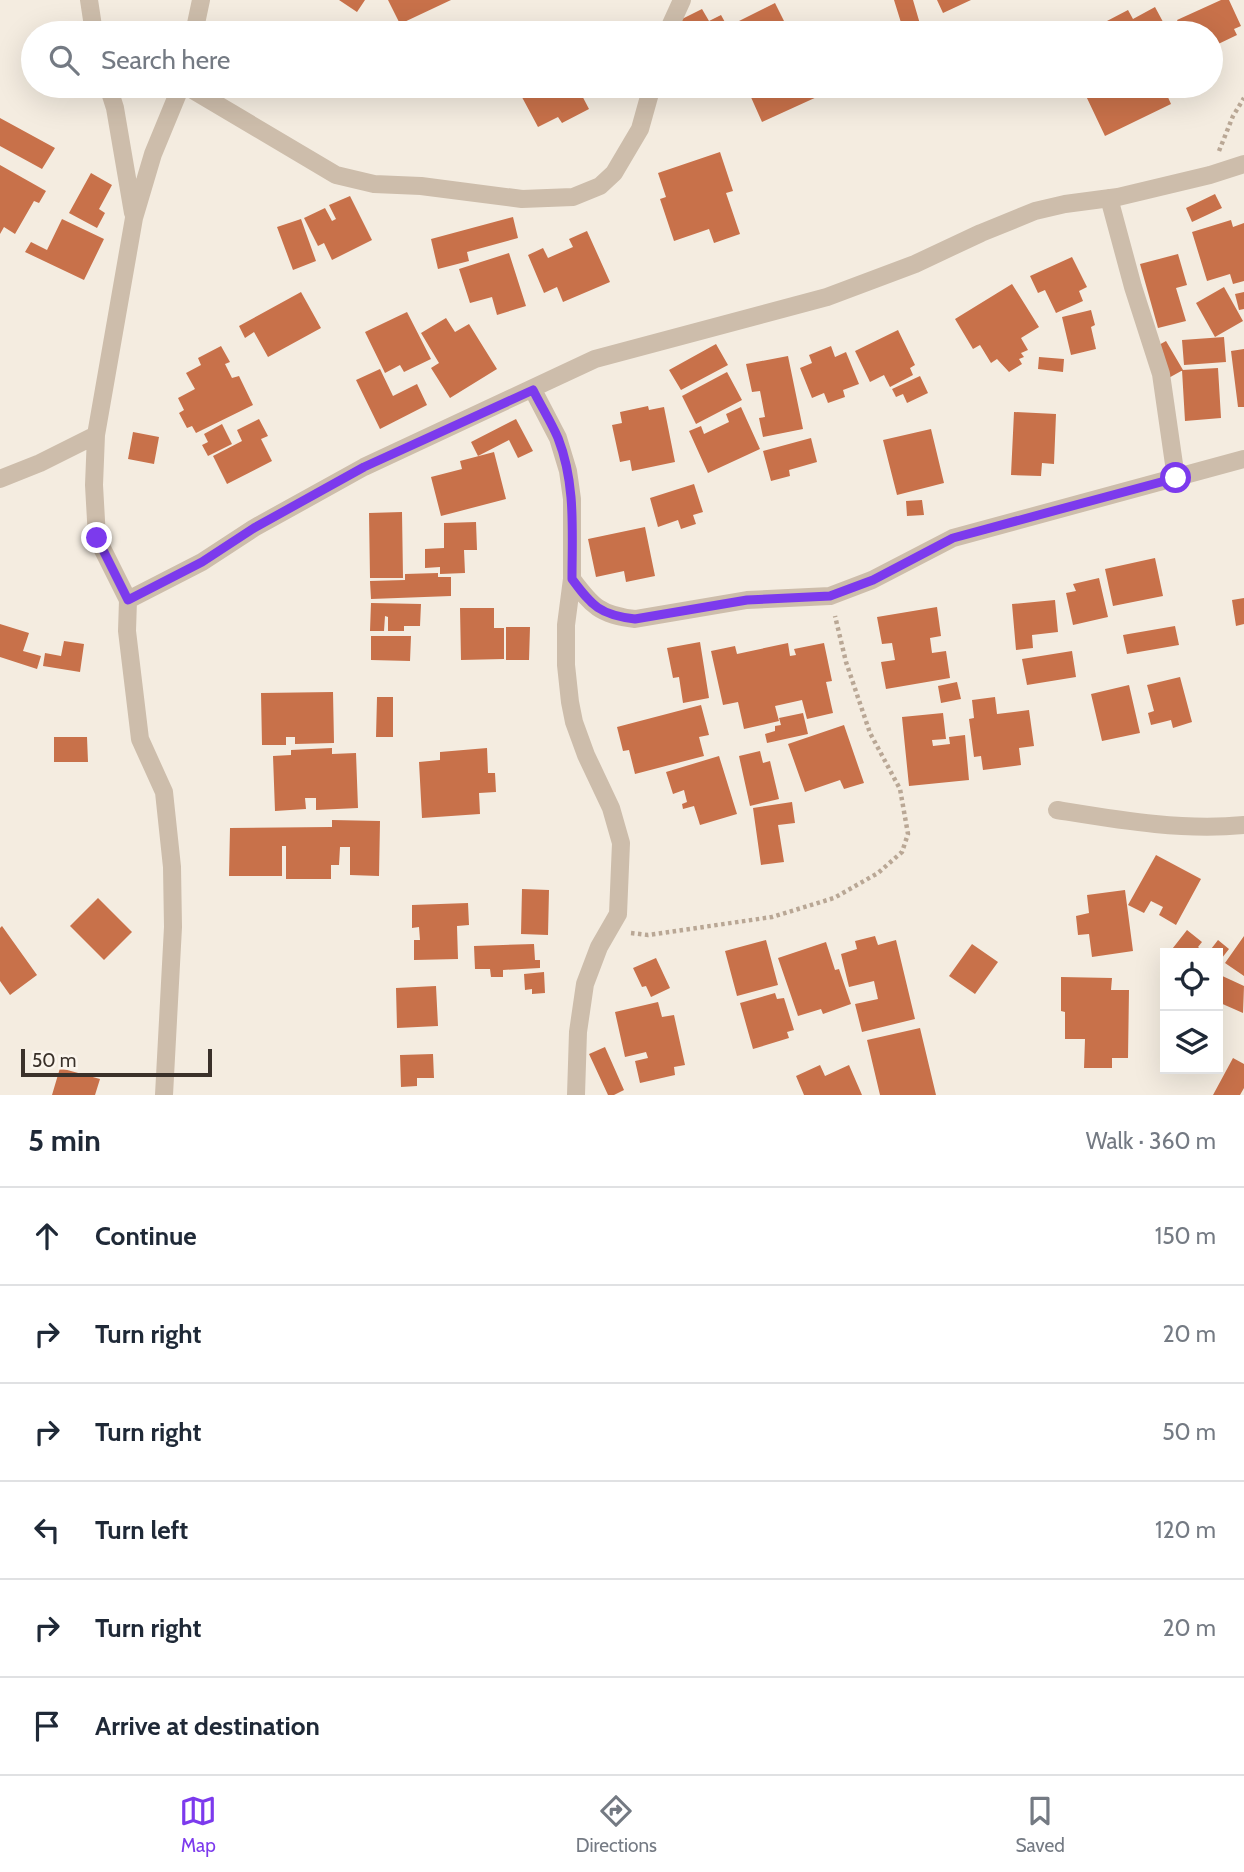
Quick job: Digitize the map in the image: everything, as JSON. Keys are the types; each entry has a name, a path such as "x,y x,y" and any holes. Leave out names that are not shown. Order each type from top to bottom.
{"street":[{"path":"89,0 92,21"},
{"path":"197,21 201,0"},
{"path":"672,21 682,0"},
{"path":"111,98 134,218"},
{"path":"164,1095 173,927 172,867 164,792 140,739 127,631 128,600 97,538 94,485 96,435 134,218 153,154 179,98"},
{"path":"204,98 336,175 374,184 421,186 522,200 573,197 600,186 614,173 640,129 649,98"},
{"path":"128,600 202,562 254,528 364,467 595,359 827,297 915,264 1035,211 1109,198 1210,175 1244,164"},
{"path":"1109,198 1133,287 1161,374 1176,478"},
{"path":"533,390 558,438 568,471 572,499 572,579 566,625 570,702 578,733 611,808 621,843 618,914 599,947 585,984 578,1032 576,1095"},
{"path":"0,480 96,435"},
{"path":"572,579 598,610 617,617 635,619 747,600 830,596 873,580 953,538 1244,459"},
{"path":"1057,810 1182,827 1219,828 1244,825"}],"path":[{"path":"1210,175 1233,116 1244,98"},
{"path":"609,930 648,935 772,918 834,898 878,873 902,852 908,834 900,789 870,733 862,712 846,662 830,596"}],"building":[{"path":"339,0 365,0 357,12"},
{"path":"388,0 451,0 406,21 398,21"},
{"path":"894,0 913,0 919,21 901,21"},
{"path":"937,0 971,0 943,13"},
{"path":"1221,0 1229,0 1241,26 1234,29 1237,35 1223,42 1223,21 1177,20"},
{"path":"775,3 784,21 739,21"},
{"path":"1155,7 1163,21 1107,21 1128,10 1133,19"},
{"path":"702,9 709,21 678,21"},
{"path":"721,15 724,21 709,21"},
{"path":"522,98 583,98 589,109 562,123 558,117 538,127"},
{"path":"751,98 815,98 762,122"},
{"path":"1087,98 1168,98 1171,104 1105,136"},
{"path":"0,118 55,148 42,169 0,146"},
{"path":"720,152 733,191 726,193 740,234 714,243 709,229 674,241 660,199 666,197 658,173"},
{"path":"0,165 46,191 39,203 34,201 15,234 4,227 0,234"},
{"path":"91,173 112,185 99,209 105,213 97,228 69,213"},
{"path":"1215,194 1222,208 1192,222 1186,208"},
{"path":"350,196 372,240 332,260 324,243 318,246 304,218 325,208 332,221 336,219 329,205"},
{"path":"513,217 518,238 467,252 469,261 438,269 431,239"},
{"path":"62,219 104,239 84,280 25,252 31,242 47,250"},
{"path":"301,219 316,261 293,270 277,227"},
{"path":"1231,220 1233,227 1244,223 1244,281 1233,284 1230,274 1207,281 1192,232"},
{"path":"587,231 610,282 563,302 557,287 544,293 528,255 543,248 548,258 573,247 569,239"},
{"path":"509,253 526,306 497,315 492,297 470,303 459,269"},
{"path":"1178,254 1187,285 1176,288 1186,321 1158,328 1140,264"},
{"path":"1072,257 1087,287 1079,291 1083,301 1056,313 1045,290 1038,293 1030,276"},
{"path":"1012,284 1039,327 1021,338 1028,350 1021,353 1024,357 1019,359 1022,364 1009,372 997,359 991,363 980,345 973,349 955,319"},
{"path":"1224,287 1243,321 1215,337 1196,303"},
{"path":"301,292 321,328 268,357 254,332 245,338 239,326"},
{"path":"1244,292 1244,309 1239,310 1235,294"},
{"path":"1091,310 1095,325 1091,327 1096,349 1071,355 1062,317"},
{"path":"407,312 431,359 404,372 400,365 385,373 365,332"},
{"path":"446,318 455,332 469,324 497,369 450,398 431,368 439,363 421,333"},
{"path":"898,330 915,365 910,368 913,375 890,387 884,375 870,382 855,351"},
{"path":"1224,337 1226,362 1184,365 1182,340"},
{"path":"1166,341 1183,370 1165,380 1148,351"},
{"path":"716,344 728,365 681,390 669,370"},
{"path":"221,346 230,362 225,364 232,378 239,376 253,405 196,433 192,426 187,428 179,413 184,410 178,398 195,389 186,373 201,365 198,358"},
{"path":"831,346 835,357 846,352 859,384 843,390 845,397 828,403 824,393 812,398 800,368 812,363 809,355"},
{"path":"1244,349 1244,407 1238,407 1231,351"},
{"path":"788,356 803,429 763,437 759,418 765,417 760,391 752,392 746,364"},
{"path":"1039,357 1064,359 1063,372 1038,369"},
{"path":"1218,368 1221,418 1185,421 1182,370"},
{"path":"380,369 393,396 417,384 427,405 380,429 356,380"},
{"path":"727,372 742,400 696,424 682,396"},
{"path":"920,376 928,393 907,403 903,394 896,397 892,389"},
{"path":"648,406 649,410 664,407 675,462 632,471 630,460 620,462 612,425 622,423 620,412"},
{"path":"741,407 760,449 708,473 689,431 701,426 704,434 729,422 726,414"},
{"path":"1014,412 1056,414 1054,464 1042,463 1041,476 1011,475"},
{"path":"259,419 268,436 261,439 272,461 227,484 213,456 242,441 237,430"},
{"path":"516,419 533,451 518,458 509,440 478,456 471,442"},
{"path":"222,424 232,444 208,456 202,445 208,442 204,434"},
{"path":"931,429 944,483 897,495 883,440"},
{"path":"133,432 159,437 154,464 128,459"},
{"path":"811,438 817,462 789,470 790,476 771,481 763,451"},
{"path":"494,452 506,499 441,516 431,477 462,469 460,461"},
{"path":"694,484 703,512 693,515 696,524 681,529 678,520 658,527 650,498"},
{"path":"922,500 924,515 907,516 906,501"},
{"path":"402,512 403,578 370,578 369,513"},
{"path":"476,522 477,550 464,550 465,573 440,574 440,567 425,568 425,549 444,548 444,523"},
{"path":"645,527 655,576 626,582 624,571 596,577 588,539"},
{"path":"1155,558 1163,596 1113,606 1105,569"},
{"path":"438,573 438,577 451,577 451,596 371,599 370,581 405,580 405,574"},
{"path":"1099,578 1108,617 1073,625 1066,593 1076,591 1073,584"},
{"path":"1244,598 1244,624 1236,626 1232,600"},
{"path":"1055,600 1058,632 1032,635 1033,648 1016,650 1012,604"},
{"path":"371,603 421,604 420,626 404,626 404,631 388,631 388,617 385,616 384,631 370,631"},
{"path":"937,607 941,636 930,638 932,653 946,651 950,678 886,689 881,662 895,660 892,643 882,644 877,617"},
{"path":"460,608 494,608 494,628 504,628 504,659 461,660"},
{"path":"0,624 29,633 23,651 41,656 37,669 0,657"},
{"path":"1175,626 1179,645 1127,654 1123,635"},
{"path":"506,627 530,627 529,660 506,660"},
{"path":"371,636 411,636 410,661 371,660"},
{"path":"64,641 84,644 80,672 43,666 45,653 61,656"},
{"path":"700,642 709,698 683,703 679,677 673,678 667,648"},
{"path":"788,643 790,656 796,655 794,649 824,643 832,681 826,682 833,713 807,719 802,700 775,706 779,721 744,729 738,702 723,705 711,651 735,646 737,654"},
{"path":"1072,651 1076,677 1027,685 1022,659"},
{"path":"1180,677 1192,722 1173,728 1171,720 1151,725 1148,713 1154,711 1147,685"},
{"path":"957,682 961,699 941,703 938,686"},
{"path":"1129,685 1140,733 1102,741 1091,694"},
{"path":"333,692 334,743 295,744 295,737 286,737 286,745 262,745 261,693"},
{"path":"377,697 393,697 393,737 376,737"},
{"path":"995,697 997,714 1029,710 1034,746 1019,748 1021,765 983,770 981,756 974,757 969,719 974,718 972,700"},
{"path":"701,705 709,735 699,737 704,756 635,774 629,750 623,751 617,727"},
{"path":"803,713 808,734 767,743 765,734 775,731 775,726 781,725 779,718"},
{"path":"943,713 946,739 932,740 933,746 950,744 949,737 965,735 969,780 909,786 902,717"},
{"path":"844,725 864,783 844,789 840,780 805,792 788,744"},
{"path":"54,737 87,737 88,762 54,762"},
{"path":"332,748 332,754 356,753 358,808 316,810 316,798 305,798 306,809 275,811 273,756 291,755 291,750"},
{"path":"487,748 488,773 495,773 496,792 479,793 480,814 422,818 419,762 440,760 440,752"},
{"path":"760,751 763,763 770,761 779,799 750,806 739,756"},
{"path":"719,756 737,814 700,825 694,806 683,809 682,804 687,802 684,790 673,794 666,772"},
{"path":"792,802 795,823 778,825 784,862 761,865 753,808"},
{"path":"332,820 380,821 379,876 350,875 350,847 340,847 339,865 331,865 331,879 286,879 286,846 282,846 282,876 229,876 230,828 332,827"},
{"path":"1156,855 1201,879 1176,925 1159,915 1163,907 1151,901 1144,913 1128,905"},
{"path":"522,889 549,890 548,935 521,934"},
{"path":"1125,890 1133,951 1092,957 1089,934 1078,935 1076,916 1089,913 1087,895"},
{"path":"98,898 132,932 104,960 70,926"},
{"path":"468,903 469,925 457,926 458,959 414,960 414,940 420,940 419,927 412,928 412,905"},
{"path":"2,926 37,975 10,995 0,981"},
{"path":"1187,930 1202,942 1199,948 1173,948"},
{"path":"875,936 878,945 896,940 915,1019 862,1032 855,1004 878,999 874,981 849,987 841,954 857,949 855,941"},
{"path":"1244,936 1244,976 1225,963"},
{"path":"766,940 778,985 737,996 725,951"},
{"path":"1218,940 1229,949 1223,957 1223,948 1212,948"},
{"path":"826,942 835,970 839,969 851,1004 823,1014 821,1009 798,1016 778,958"},
{"path":"534,944 535,960 540,960 540,968 503,970 503,977 491,977 490,969 475,969 474,946"},
{"path":"972,944 998,962 975,994 949,976"},
{"path":"656,958 670,988 651,997 646,986 642,987 633,968"},
{"path":"544,972 545,993 532,994 532,989 525,990 524,974"},
{"path":"1223,976 1244,986 1243,1013 1223,1004"},
{"path":"1061,977 1112,978 1111,990 1129,990 1128,1058 1112,1058 1112,1068 1084,1068 1085,1039 1065,1039 1065,1012 1061,1011"},
{"path":"436,986 438,1026 397,1028 396,988"},
{"path":"775,993 777,999 784,998 794,1030 787,1032 789,1038 753,1049 740,1003"},
{"path":"658,1002 662,1017 674,1015 685,1065 674,1067 675,1075 640,1083 635,1061 648,1058 646,1052 625,1057 615,1012"},
{"path":"920,1028 936,1095 880,1095 867,1040"},
{"path":"605,1047 624,1090 614,1095 608,1095 589,1054"},
{"path":"433,1054 434,1078 417,1078 417,1086 401,1087 400,1055"},
{"path":"1233,1058 1244,1064 1244,1088 1240,1095 1213,1095"},
{"path":"820,1065 825,1076 849,1065 862,1095 804,1095 796,1076"},
{"path":"60,1068 100,1079 95,1095 52,1095"}],"route":[{"path":"97,538 128,600 202,562 254,528 364,467 533,390 558,438 568,471 572,499 572,579 598,610 617,617 635,619 747,600 830,596 873,580 953,538 1176,478"}]}
